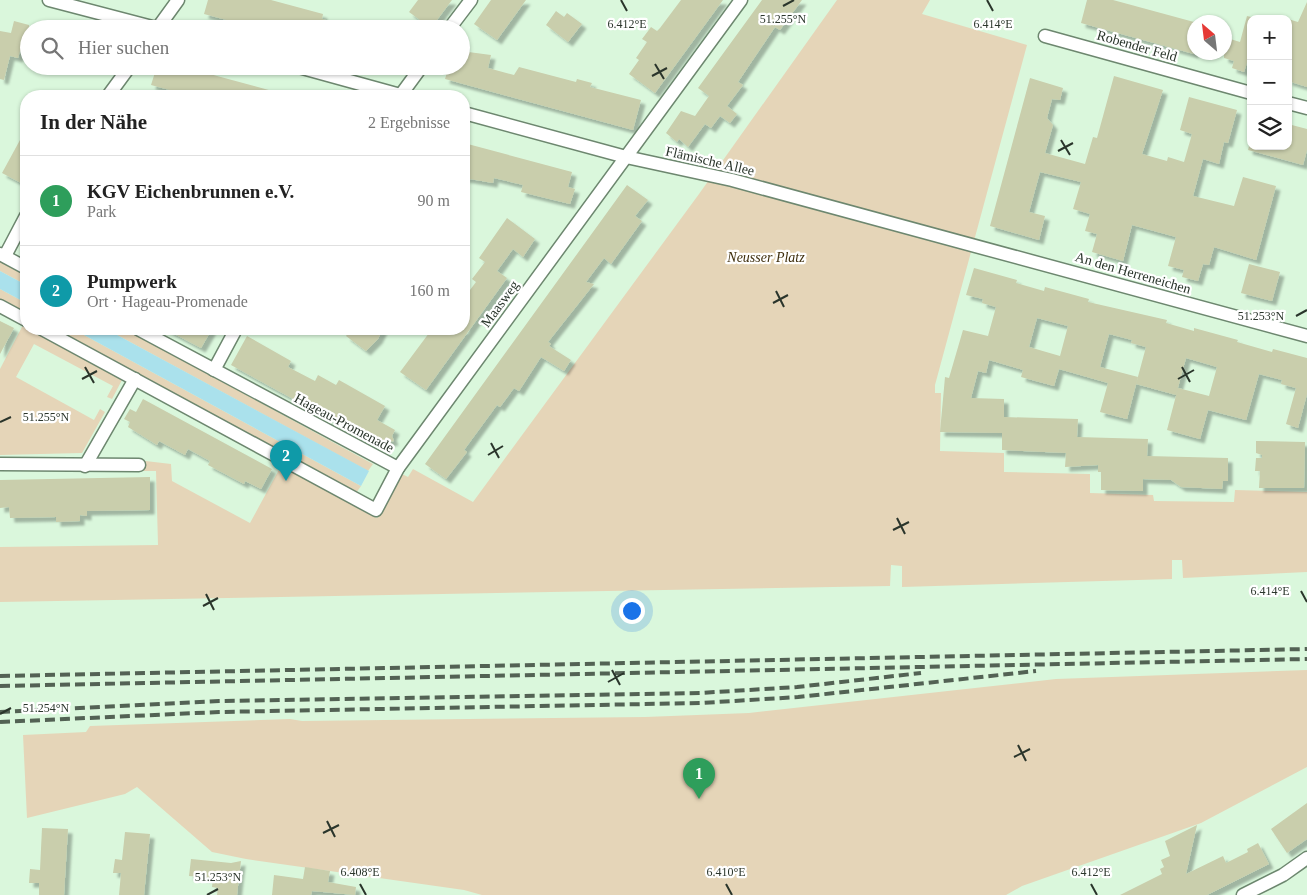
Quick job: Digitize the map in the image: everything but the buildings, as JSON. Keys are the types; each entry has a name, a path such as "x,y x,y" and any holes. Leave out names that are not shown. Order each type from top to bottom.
{"street":[{"path":"49,0 124,20"},
{"path":"164,20 178,0"},
{"path":"456,20 471,0"},
{"name":"Maasweg","path":"398,468 742,0"},
{"name":"Robender Feld","path":"1045,36 1247,92"},
{"path":"112,90 123,75"},
{"path":"327,75 380,90"},
{"path":"405,90 416,75"},
{"path":"1292,104 1307,108"},
{"name":"Flämische Allee","path":"470,115 626,157 732,180 950,238"},
{"path":"20,226 3,255 20,265"},
{"name":"An den Herreneichen","path":"950,238 1307,336"},
{"path":"0,306 20,317"},
{"name":"Hageau-Promenade","path":"53,335 376,510 398,468 149,335"},
{"path":"214,370 233,335"},
{"path":"85,466 135,378"},
{"path":"0,464 139,465"},
{"path":"1243,895 1283,875 1307,858"}],"green space":[{"name":"Neusser Platz","path":"837,0 930,0 922,14 1027,45 935,385 935,393 941,393 940,451 1004,453 1004,472 1090,474 1090,493 1153,495 1154,501 1234,502 1235,490 1307,492 1307,572 1183,578 1182,560 1172,560 1172,579 902,587 902,566 891,565 890,586 0,602 0,547 158,545 156,471 137,471 137,460 171,464 172,481 250,523 281,466 377,518 402,474 408,477 413,469 473,502 699,194"},
{"path":"0,261 20,272 20,282 0,271"},
{"path":"0,289 20,300 20,311 0,299"},
{"path":"20,331 20,335 41,335 122,380 112,399 107,397 113,386 34,344 16,377 94,420 100,409 105,412 82,453 0,455 0,369"},
{"path":"65,335 84,335 361,486 356,493"},
{"path":"117,335 136,335 373,464 368,471"},
{"path":"1307,670 1307,767 1201,823 1022,886 1006,895 482,895 464,890 246,859 212,852 137,787 125,794 27,818 23,735 86,732 90,726 290,719 302,721 645,717 749,713 1056,679"}],"water":[{"path":"0,271 20,282 20,300 0,289"},
{"path":"84,335 117,335 369,471 361,486"}],"railway":[{"path":"0,676 1307,649"},
{"path":"0,686 1307,659"},
{"path":"0,722 219,712 701,703 798,697 1036,671"},
{"path":"0,712 219,701 700,693 797,687 921,673"}],"place":[{"name":"Pumpwerk","path":"286,481"},
{"name":"KGV Eichenbrunnen e.V.","path":"699,799"}]}
